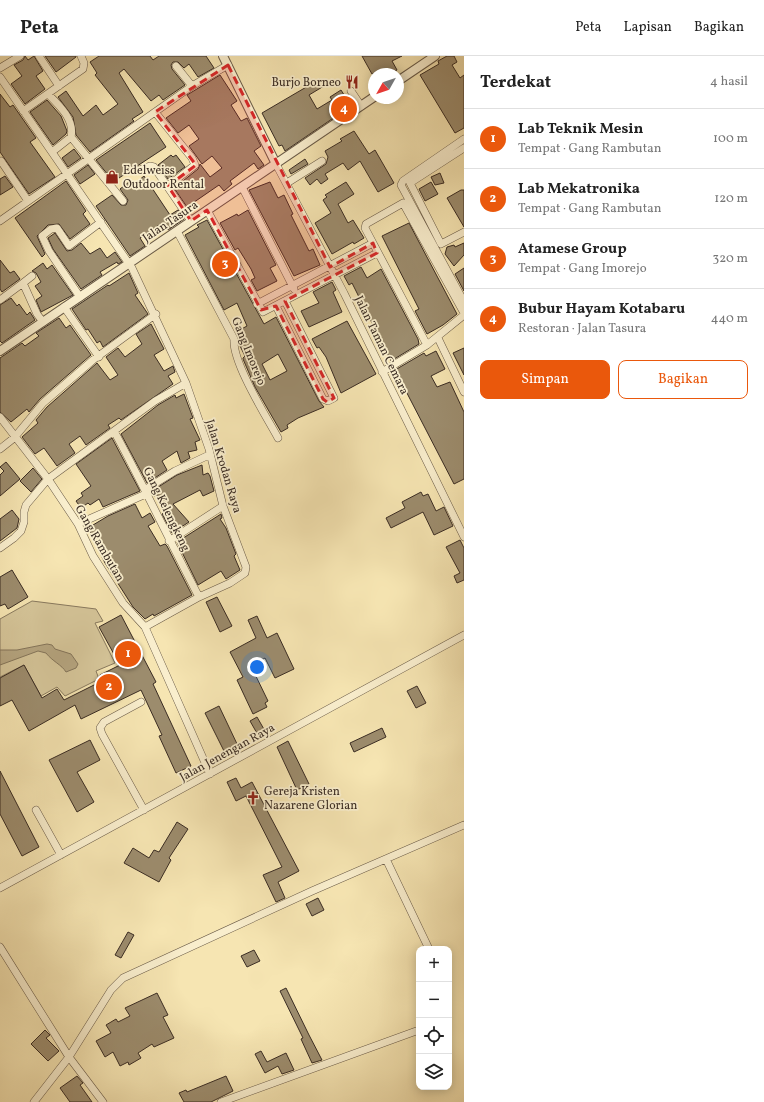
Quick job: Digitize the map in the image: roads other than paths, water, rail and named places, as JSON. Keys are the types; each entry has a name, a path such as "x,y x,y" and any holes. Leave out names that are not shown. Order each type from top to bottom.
{"street":[{"path":"0,68 20,56"},
{"path":"39,56 59,86"},
{"path":"23,111 83,69 84,63 81,56"},
{"path":"224,56 276,164"},
{"path":"404,77 435,56"},
{"path":"0,221 192,86 228,65"},
{"path":"176,66 192,86"},
{"name":"Jalan Krodan Raya","path":"0,77 130,263 156,314 186,383 209,455 223,506 246,571 230,583 199,597 145,626"},
{"path":"351,91 361,106"},
{"path":"48,94 70,122 72,129 71,136 52,152"},
{"name":"Jalan Tasura","path":"1,349 368,101"},
{"path":"154,112 192,158 194,165 168,186"},
{"path":"71,136 123,201"},
{"path":"464,139 401,183 464,302"},
{"path":"464,148 410,183 441,244 464,232"},
{"path":"1,161 28,201"},
{"path":"286,183 322,161"},
{"name":"Jalan Taman Cemara","path":"276,164 334,274 464,537"},
{"path":"137,171 150,166 154,167 191,221"},
{"path":"242,187 297,295"},
{"path":"382,372 427,345 438,338 464,314 403,203 366,224 365,228 427,345"},
{"path":"207,210 263,312 377,253"},
{"path":"80,297 52,255 42,236 51,229 56,228 69,246 101,222"},
{"name":"Gang Imorejo","path":"177,230 234,339 234,350 248,382 278,438"},
{"path":"258,304 373,244"},
{"path":"0,300 32,276"},
{"path":"23,283 42,322"},
{"path":"276,306 323,400 328,401 334,398 285,301"},
{"path":"64,307 99,357"},
{"path":"0,449 14,438 43,403 99,357 156,314"},
{"path":"291,337 301,332"},
{"path":"438,338 464,392"},
{"path":"305,365 316,361"},
{"path":"0,548 21,531 24,522 26,504 48,479 154,401 186,383"},
{"name":"Gang Rambutan","path":"0,417 14,438 48,479 78,524 93,556 120,597 145,626 210,774"},
{"name":"Gang Kelengkeng","path":"114,431 147,491 169,541 199,597"},
{"path":"78,524 147,491 175,471 209,455"},
{"path":"169,541 223,506"},
{"name":"Jalan Jenengan Raya","path":"0,888 464,635"},
{"path":"141,702 104,722 100,728 144,810"},
{"path":"36,810 61,855"},
{"path":"34,1102 69,1057 111,990 123,978 312,891 464,825"},
{"path":"386,859 427,946"},
{"path":"0,947 69,1057 103,1102"},
{"path":"221,1102 416,1031"}],"place":[{"name":"Burjo Borneo","path":"352,82"},
{"name":"Bubur Hayam Kotabaru","path":"344,109"},
{"name":"Edelweiss Outdoor Rental","path":"112,177"},
{"name":"Atamese Group","path":"225,264"},
{"name":"Lab Teknik Mesin","path":"128,654"},
{"name":"Lab Mekatronika","path":"109,687"},
{"name":"Gereja Kristen Nazarene Glorian","path":"253,798"}]}
